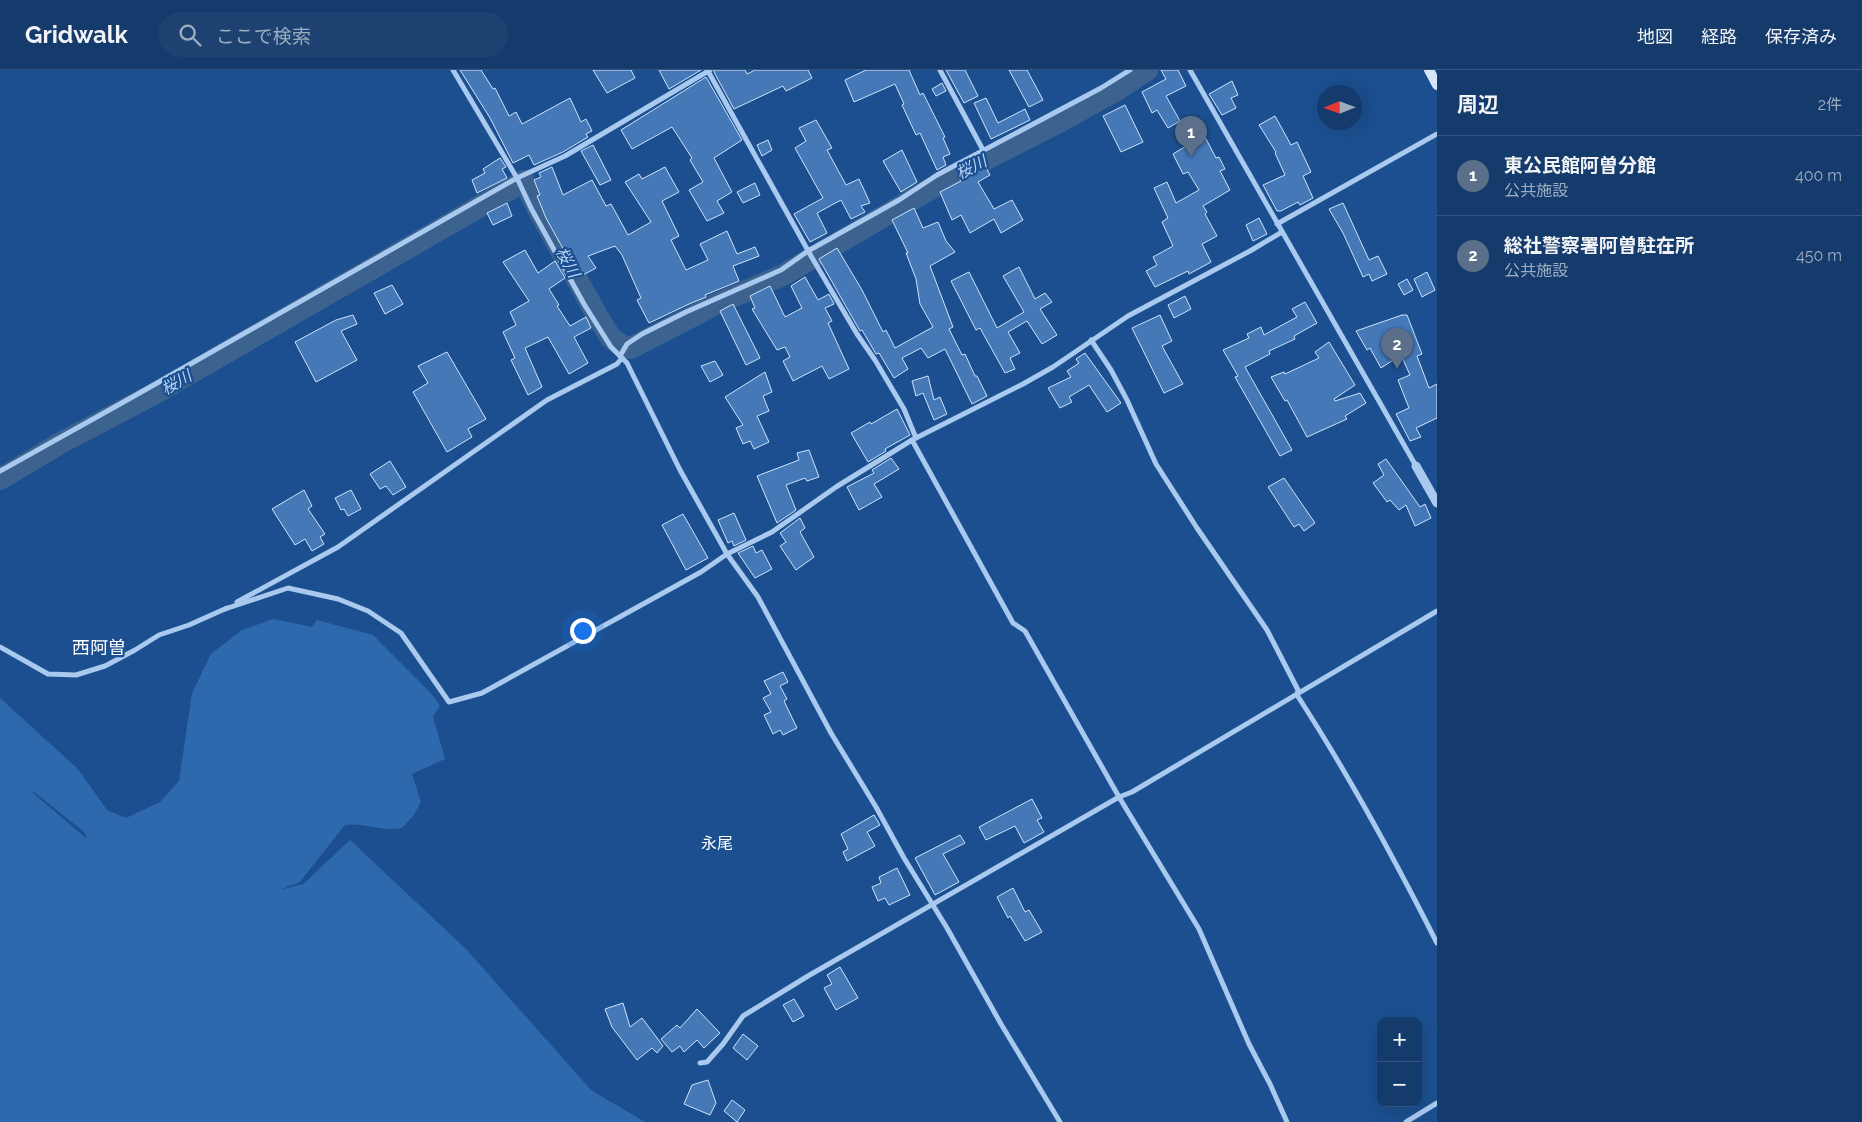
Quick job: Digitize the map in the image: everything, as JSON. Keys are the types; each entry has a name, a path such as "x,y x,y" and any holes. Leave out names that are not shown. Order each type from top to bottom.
{"main road":[{"path":"1429,70 1437,85"}],"street":[{"path":"453,70 522,187 531,208 584,304 611,347 628,363 680,470 727,554 758,597 831,733 876,806 904,858 1060,1122"},
{"path":"940,70 983,150"},
{"path":"0,647 48,674 76,675 105,666 159,635 189,625 225,609 338,547 547,400 617,364 627,344 642,334 686,312 811,256 983,150 1101,88 1130,70"},
{"path":"1190,70 1437,503"},
{"path":"0,471 517,179 565,156 615,128 709,71 811,256 904,409 914,439 1013,623 1025,631 1119,797 1199,929 1248,1044 1270,1084 1287,1122"},
{"path":"1277,224 1437,134"},
{"path":"225,609 288,588 338,599 368,612 401,633 449,702 482,692 701,572 727,554 772,532 836,487 914,439 1023,384 1053,367 1128,316 1250,252 1282,232"},
{"path":"1091,340 1111,370 1127,400 1156,464 1267,630 1298,690 1297,695 1345,772 1406,881 1437,942"},
{"path":"700,1063 707,1062 724,1044 743,1016 777,997 808,976 1119,797 1132,792 1437,610"},
{"path":"1406,1122 1437,1103"}],"shaded area":[{"path":"273,619 312,627 317,620 373,635 431,693 440,706 433,717 445,759 412,774 421,802 414,815 402,828 386,829 352,824 345,825 299,883 281,890 303,884 350,840 466,949 591,1090 645,1122 0,1122 0,698 78,769 107,810 126,818 160,802 179,781 192,693 211,654 242,630","holes":["33,791 84,832 87,839 32,792"]}],"building":[{"path":"460,70 481,70 493,89 495,88 509,116 516,112 522,124 570,98 581,122 586,119 592,131 586,134 588,137 563,152 534,165 529,155 513,163 490,118"},
{"path":"593,70 631,70 635,78 607,93"},
{"path":"659,70 701,70 669,89"},
{"path":"714,70 745,70 747,74 755,70 808,70 812,78 786,91 783,86 734,109"},
{"path":"866,70 909,70 920,95 923,93 945,137 943,138 950,154 943,157 946,165 937,170 920,133 916,135 902,105 904,104 895,84 854,102 845,80"},
{"path":"946,70 965,70 978,96 964,103"},
{"path":"1009,70 1027,70 1043,100 1029,107"},
{"path":"1161,70 1178,70 1186,86 1166,96 1180,121 1168,128 1157,110 1152,113 1142,92 1166,79"},
{"path":"706,77 742,140 714,158 732,192 717,201 724,213 707,221 689,190 703,182 690,160 692,158 672,127 632,149 621,130"},
{"path":"1232,81 1238,95 1231,98 1236,108 1222,115 1209,94"},
{"path":"942,83 946,91 936,96 932,89"},
{"path":"986,98 998,123 1025,109 1030,120 991,139 974,103"},
{"path":"1125,105 1143,142 1121,152 1103,116"},
{"path":"1275,116 1291,145 1297,142 1311,172 1303,176 1313,198 1300,205 1298,202 1281,211 1277,211 1263,185 1285,175 1276,152 1259,125"},
{"path":"816,120 832,148 827,150 846,185 859,179 870,203 861,206 865,212 851,219 841,200 817,213 827,233 810,242 794,214 823,198 795,148 806,141 799,128"},
{"path":"1204,135 1216,158 1219,157 1225,169 1220,171 1230,190 1203,206 1207,212 1205,214 1217,236 1202,244 1211,262 1189,274 1188,271 1155,287 1146,271 1157,265 1153,257 1173,246 1162,222 1168,218 1154,188 1167,182 1176,203 1199,190 1188,172 1183,174 1173,154"},
{"path":"768,140 772,150 762,156 757,145"},
{"path":"593,145 611,180 600,185 581,151"},
{"path":"902,150 917,182 901,192 883,161"},
{"path":"500,158 506,167 502,169 507,178 477,193 472,180 485,173 483,169"},
{"path":"984,164 990,175 978,182 994,209 1012,200 1023,220 1001,233 994,219 970,233 961,215 952,220 940,192 961,181 959,178"},
{"path":"552,167 563,195 592,180 606,206 611,204 628,235 651,222 625,182 639,174 642,179 665,167 679,192 662,201 679,236 671,240 686,270 708,260 700,244 727,231 737,254 755,247 759,256 733,266 739,281 705,295 706,297 649,323 637,300 641,298 622,255 615,246 588,256 596,268 583,275 579,269 572,274 563,256 566,254 546,218 537,196 540,195 534,180 541,177 539,173"},
{"path":"755,183 760,195 743,203 737,192"},
{"path":"507,203 512,216 493,225 487,213"},
{"path":"1343,203 1369,260 1378,256 1387,274 1372,281 1369,274 1363,277 1343,233 1329,209"},
{"path":"914,208 923,228 938,222 946,241 955,252 930,266 953,327 949,329 962,355 965,354 987,396 972,404 945,349 928,358 921,348 902,358 908,369 894,378 879,353 876,354 862,330 860,331 819,259 837,248 862,290 883,332 886,330 895,348 933,327 920,304 916,279 906,253 908,253 892,220"},
{"path":"1259,218 1267,234 1253,241 1246,225"},
{"path":"525,250 538,273 555,261 565,278 549,289 559,305 557,306 570,326 586,317 591,328 574,337 588,363 569,374 548,337 525,348 542,387 528,395 511,360 515,358 503,332 516,325 510,312 529,301 503,262"},
{"path":"1019,267 1035,299 1045,293 1052,302 1040,309 1057,335 1042,344 1027,321 1008,332 1020,353 1010,358 1015,369 1005,373 980,328 976,330 951,281 969,272 997,328 1024,312 1003,276"},
{"path":"1427,272 1435,290 1422,297 1414,279"},
{"path":"805,277 818,300 829,294 834,304 825,308 832,321 828,323 849,369 829,379 822,366 793,381 783,361 790,357 785,347 777,350 752,309 755,308 750,296 770,286 785,317 802,308 791,286"},
{"path":"1407,279 1413,290 1404,295 1398,284"},
{"path":"392,285 403,304 385,314 374,293"},
{"path":"1185,296 1191,309 1174,318 1168,305"},
{"path":"1305,302 1317,323 1294,336 1295,339 1269,351 1270,354 1245,367 1292,450 1280,456 1235,377 1238,376 1223,350 1249,338 1247,334 1261,327 1264,335 1297,317 1292,309"},
{"path":"733,304 760,358 746,365 720,311"},
{"path":"353,315 357,324 341,331 357,360 316,382 295,342 336,320"},
{"path":"1160,315 1172,341 1162,346 1183,384 1164,393 1132,328"},
{"path":"1407,315 1422,354 1417,356 1429,388 1437,384 1437,418 1416,428 1421,437 1410,441 1396,414 1409,408 1398,380 1410,375 1401,355 1381,368 1370,348 1367,350 1356,331"},
{"path":"1329,342 1355,385 1334,399 1335,401 1360,393 1366,403 1345,416 1347,419 1307,437 1287,400 1285,401 1271,377 1284,372 1285,374 1319,358 1315,352"},
{"path":"447,352 486,419 468,429 472,437 447,452 413,392 428,383 418,366"},
{"path":"1085,353 1121,403 1107,412 1089,385 1069,397 1072,402 1060,408 1048,388 1071,377 1067,371 1079,363 1076,359"},
{"path":"715,361 723,375 710,382 701,366"},
{"path":"765,372 772,392 763,396 769,411 757,416 769,442 754,449 750,441 743,444 736,428 743,425 725,397"},
{"path":"928,376 934,400 940,397 947,414 934,420 923,393 916,396 912,381"},
{"path":"897,409 910,435 885,449 886,451 868,462 851,433"},
{"path":"809,450 819,477 807,481 805,478 786,485 796,510 777,523 757,476 799,460 797,453"},
{"path":"891,458 899,469 874,484 882,497 859,510 847,487 874,473 872,470"},
{"path":"1386,459 1420,507 1425,504 1431,518 1415,526 1406,505 1399,510 1390,500 1387,502 1373,483 1384,475 1378,464"},
{"path":"390,461 406,487 393,495 386,486 380,489 370,474"},
{"path":"1284,478 1315,523 1304,531 1299,524 1294,527 1268,487"},
{"path":"304,490 312,506 308,509 325,534 320,537 324,544 312,551 305,539 295,545 272,509"},
{"path":"351,490 361,509 348,516 344,509 341,510 335,498"},
{"path":"734,513 746,540 734,546 732,541 728,543 718,520"},
{"path":"683,514 708,558 686,570 662,525"},
{"path":"800,518 805,528 800,532 814,557 796,570 780,546 786,542 780,533"},
{"path":"753,546 756,553 762,550 772,569 755,578 738,553"},
{"path":"783,672 788,682 780,686 787,699 784,701 797,728 783,735 780,730 773,734 764,715 771,712 763,698 771,694 764,681"},
{"path":"1032,799 1042,818 1037,820 1044,832 1024,843 1015,826 986,840 979,827"},
{"path":"874,815 880,825 867,832 875,846 847,861 843,852 848,849 841,834"},
{"path":"960,835 965,843 943,854 959,882 935,895 915,858"},
{"path":"897,868 910,895 889,905 885,898 878,901 872,887 881,883 879,877"},
{"path":"1013,888 1025,912 1029,910 1042,932 1025,941 1010,916 1008,918 997,897"},
{"path":"840,967 858,998 836,1010 824,988 832,984 827,975"},
{"path":"794,999 804,1016 793,1022 783,1005"},
{"path":"623,1003 630,1027 642,1018 663,1046 657,1053 652,1048 637,1060 612,1027 605,1009"},
{"path":"697,1009 720,1033 704,1048 697,1040 684,1052 680,1046 672,1052 661,1039 677,1025 680,1028"},
{"path":"743,1034 758,1046 747,1060 733,1048"},
{"path":"708,1080 716,1103 710,1115 684,1104 692,1085"},
{"path":"732,1100 745,1110 737,1122 724,1111"}],"waterway":[{"name":"桜川","path":"0,479 64,441 154,394 524,181 611,338 621,345 631,348 716,304 783,275 951,177 1063,120 1115,91 1147,70"}],"place":[{"name":"東公民館阿曽分館","path":"1191,157"},
{"name":"総社警察署阿曽駐在所","path":"1397,369"}],"district":[{"name":"西阿曽","path":"99,648"},
{"name":"永尾","path":"717,843"}]}
